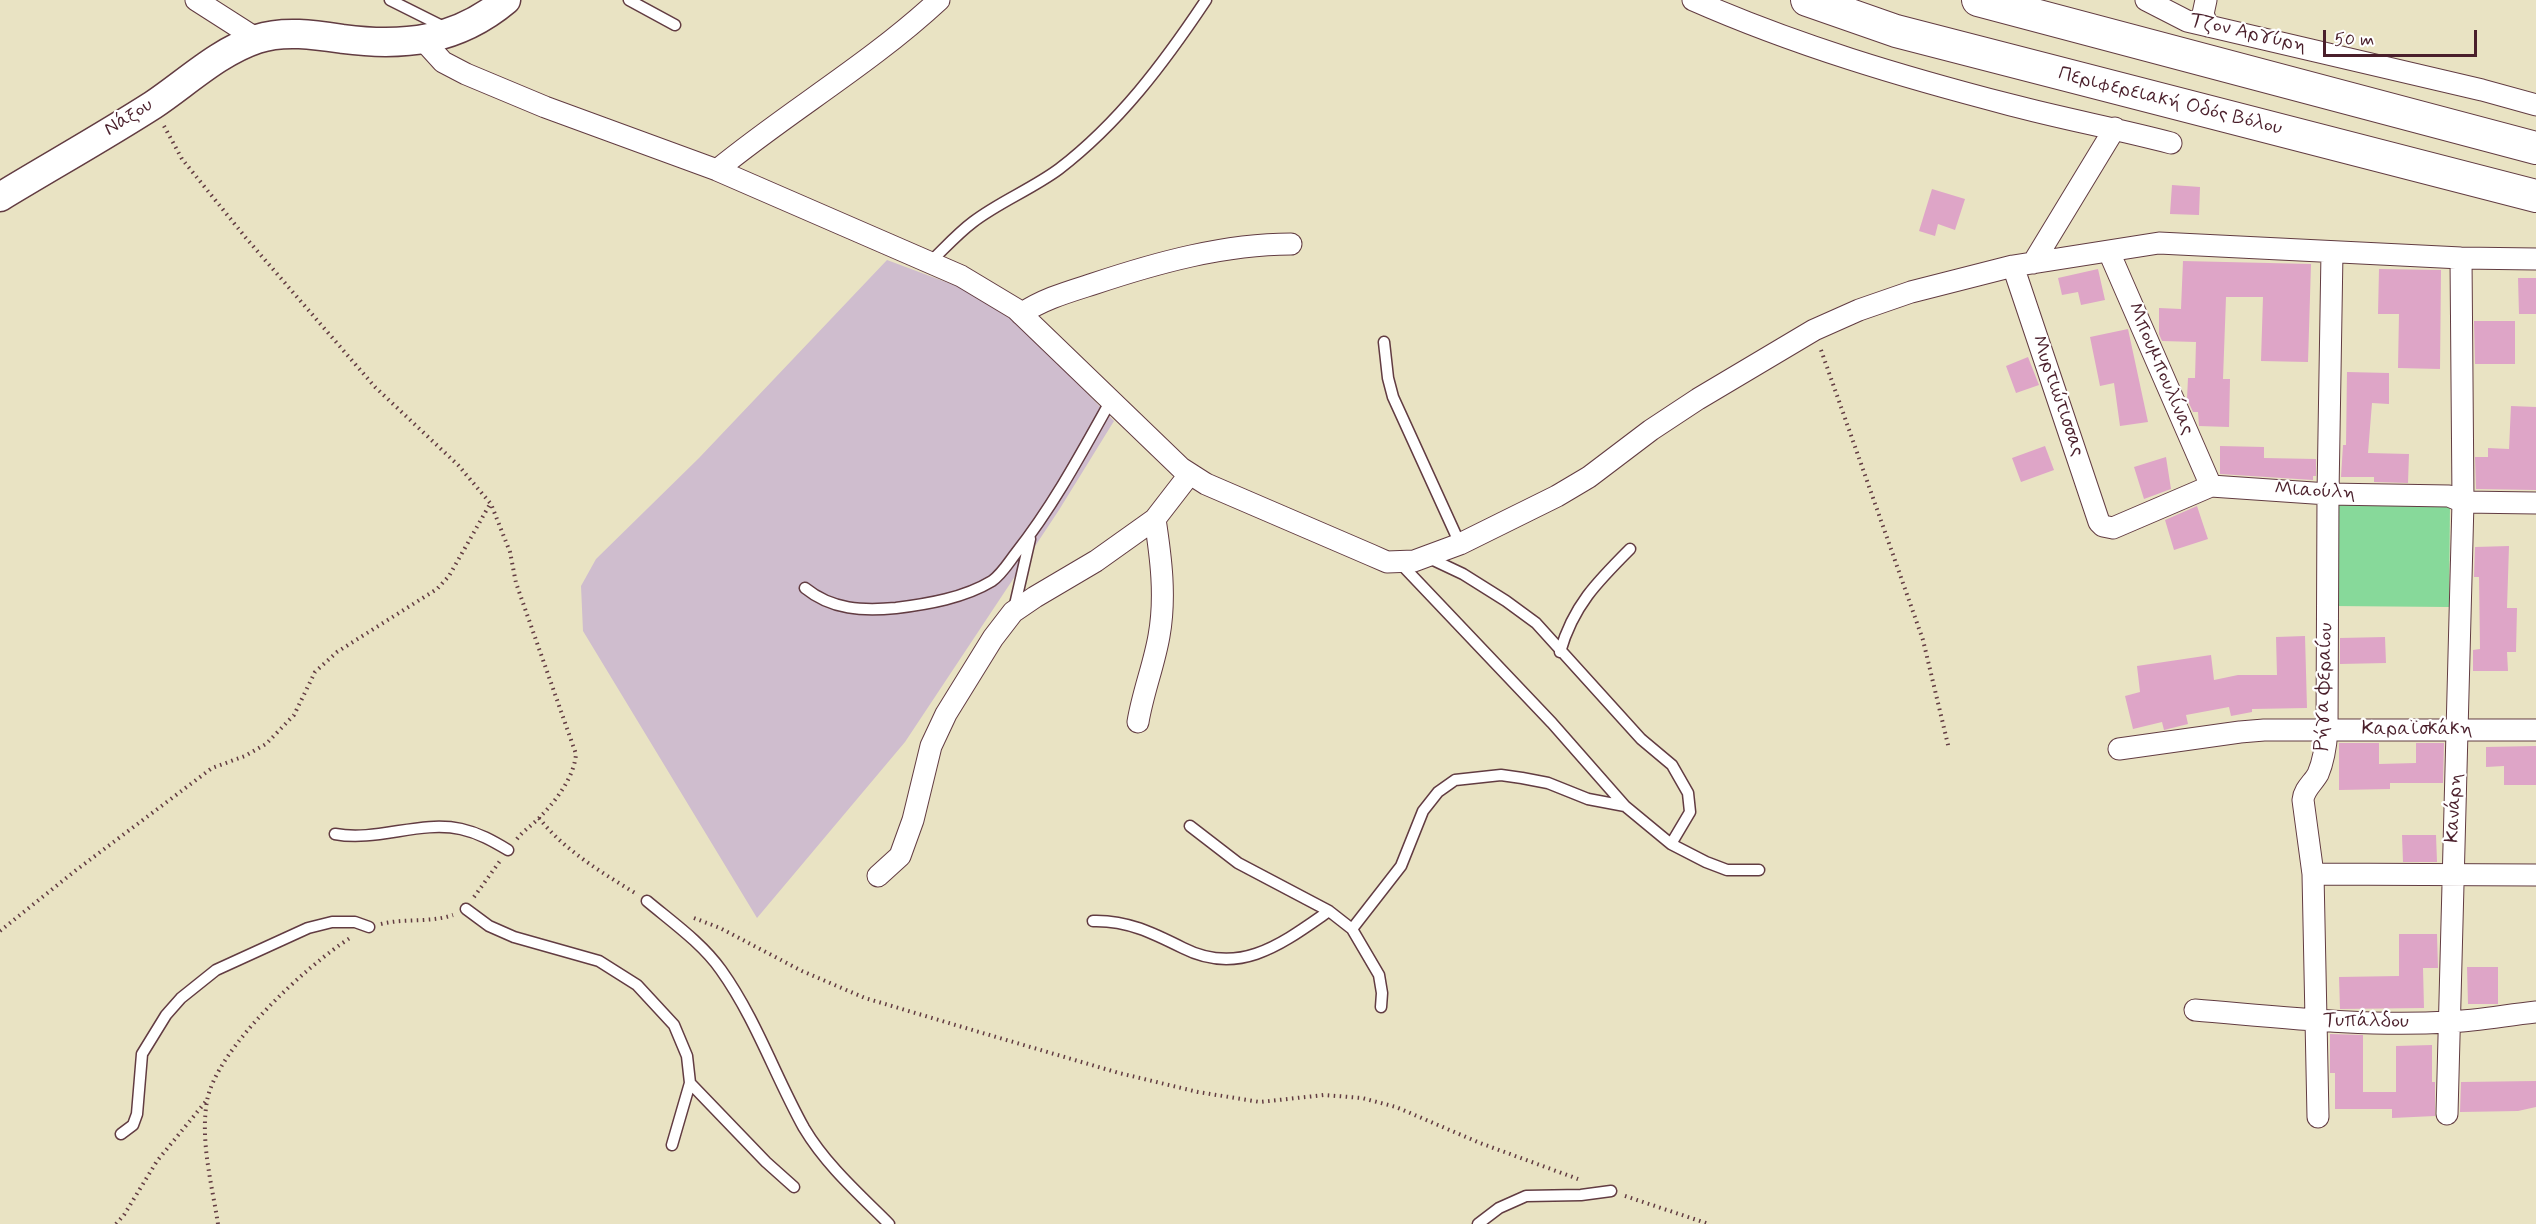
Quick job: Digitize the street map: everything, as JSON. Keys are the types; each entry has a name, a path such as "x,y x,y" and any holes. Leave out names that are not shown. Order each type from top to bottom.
{"main road":[{"name":"Περιφερειακή Οδός Βόλου","path":"1807,0 1896,31 2536,196"},
{"path":"1978,0 2536,148"}],"street":[{"path":"196,0 257,39 298,35 382,44 423,40 452,31 487,14 506,0"},
{"path":"717,170 748,145 897,38 939,0"},
{"path":"1694,0 1783,35 1906,76 2012,105 2171,142"},
{"name":"Τζον Αργύρη","path":"2146,0 2169,13 2208,26 2482,90 2536,105"},
{"path":"2206,0 2204,14 2208,26"},
{"name":"Νάξου","path":"0,197 153,104 226,54 257,39"},
{"path":"423,40 443,62 466,74 545,107 717,170 961,276 992,293 1021,314 1110,402 1189,475 1387,562 1400,563 1427,557 1460,544 1557,496 1589,477 1651,430 1698,399 1814,330 1859,310 1911,292 2023,264 2137,246 2187,243 2461,258 2536,259"},
{"path":"2023,264 2115,128"},
{"path":"1021,314 1037,303 1140,268 1255,244 1291,244"},
{"name":"Μπουμπουλίνας","path":"2109,252 2211,486"},
{"name":"Ρήγα Φεραίου","path":"2318,1117 2313,874 2304,796 2319,771 2325,751 2327,730 2332,252"},
{"name":"Κανάρη","path":"2447,1114 2463,502 2461,258"},
{"name":"Μυρτιώτισσας","path":"2023,264 2097,517 2103,526"},
{"path":"878,876 900,856 913,820 931,746 946,714 993,638 1013,612 1096,561 1155,519 1189,475"},
{"name":"Μιαούλη","path":"2103,526 2113,528 2211,486 2328,494 2449,496 2463,502 2536,503"},
{"path":"1138,722 1142,698 1151,677 1160,634 1162,583 1155,519"},
{"name":"Καραϊσκάκη","path":"2119,749 2240,732 2536,730"},
{"path":"2313,874 2536,875"},
{"name":"Τυπάλδου","path":"2196,1010 2317,1021 2396,1023 2450,1022 2536,1012"}],"lane":[{"path":"390,0 452,31"},
{"path":"629,0 675,25"},
{"path":"929,264 972,223 1057,171 1098,137 1139,93 1178,42 1206,0"},
{"path":"1384,342 1388,378 1393,397 1460,544"},
{"path":"805,588 816,597 836,605 866,611 938,601 969,592 994,580 1031,535 1069,476 1110,402"},
{"path":"1013,612 1031,535"},
{"path":"1560,652 1575,612 1630,549"},
{"path":"1427,557 1463,574 1506,601 1536,624 1641,739 1672,765 1688,793 1690,812 1671,844"},
{"path":"1400,563 1552,723 1625,806 1671,844 1727,870 1759,870"},
{"path":"1352,929 1401,866 1423,811 1438,792 1455,780 1501,776 1522,778 1548,783 1588,800 1625,806"},
{"path":"1190,826 1238,862 1329,911 1352,929 1378,975 1382,993 1381,1007"},
{"path":"335,834 367,836 432,828 459,828 486,837 508,850"},
{"path":"647,901 685,933 720,968 741,1001 805,1129 847,1182 890,1224"},
{"path":"466,909 489,926 514,937 598,961 637,985 674,1025 687,1056 690,1083 672,1145"},
{"path":"1093,921 1128,924 1156,934 1197,954 1228,961 1264,950 1294,935 1329,911"},
{"path":"121,1134 133,1125 137,1114 142,1054 166,1015 181,998 216,970 308,928 333,922 355,922 369,927"},
{"path":"690,1083 766,1162 794,1187"},
{"path":"1478,1224 1498,1208 1526,1196 1581,1195 1611,1191"}],"path":[{"path":"116,1224 158,1161 207,1100 225,1059 244,1034 280,995 347,939 369,927 398,919 451,916 466,909 520,834 540,818 567,784 575,764 576,754 519,594 510,552 491,504 458,465 375,387 227,216 182,159 153,104"},
{"path":"1814,330 1923,640 1949,749"},
{"path":"0,931 75,871 212,768 244,756 275,736 294,715 315,672 337,652 437,589 449,576 491,504"},
{"path":"540,818 552,834 576,854 647,901"},
{"path":"689,917 720,928 802,971 865,998 1119,1073 1198,1092 1260,1102 1324,1095 1362,1098 1396,1107 1480,1143 1709,1224"},
{"path":"207,1100 206,1143 218,1224"}],"shaded area":[{"path":"887,260 962,288 1030,331 1114,421 1059,510 905,742 757,918 583,631 581,586 596,559 699,458"}],"green space":[{"path":"2334,502 2450,504 2449,607 2333,606"}],"building":[{"path":"2172,185 2200,187 2199,215 2170,214"},
{"path":"1932,189 1965,199 1955,230 1938,224 1935,236 1919,231"},
{"path":"2183,261 2311,264 2308,362 2261,361 2263,297 2226,297 2223,379 2230,379 2229,427 2199,426 2198,412 2193,412 2187,399 2188,378 2195,378 2196,342 2162,341 2159,334 2159,308 2181,309"},
{"path":"2098,269 2105,300 2081,305 2078,292 2062,295 2058,278"},
{"path":"2379,269 2441,270 2440,369 2398,368 2399,314 2378,314"},
{"path":"2518,278 2536,278 2536,314 2519,314"},
{"path":"2474,321 2515,321 2515,364 2475,364"},
{"path":"2128,329 2148,422 2120,426 2114,383 2100,386 2090,337"},
{"path":"2028,357 2039,385 2016,393 2006,366"},
{"path":"2347,372 2389,373 2389,404 2372,403 2368,453 2409,454 2408,483 2374,482 2374,477 2341,477 2343,445 2346,445"},
{"path":"2511,406 2536,407 2536,490 2476,489 2475,457 2488,457 2488,448 2509,449"},
{"path":"2045,446 2054,470 2021,482 2012,458"},
{"path":"2220,446 2264,447 2264,458 2316,459 2316,476 2313,476 2313,480 2220,474"},
{"path":"2166,457 2171,489 2144,499 2134,467"},
{"path":"2197,506 2208,539 2174,550 2165,520"},
{"path":"2509,546 2507,608 2517,608 2516,652 2507,652 2508,671 2473,671 2473,650 2480,649 2479,577 2474,577 2475,547"},
{"path":"2305,636 2307,708 2252,709 2252,712 2231,716 2229,707 2186,715 2188,724 2164,730 2162,722 2133,729 2125,696 2140,692 2137,666 2211,655 2214,680 2238,675 2277,675 2276,637"},
{"path":"2385,637 2386,663 2340,664 2340,638"},
{"path":"2339,743 2379,743 2379,764 2416,763 2416,743 2444,743 2443,783 2390,783 2390,789 2339,790"},
{"path":"2536,746 2536,785 2504,785 2504,766 2486,767 2486,747"},
{"path":"2402,835 2436,835 2437,862 2403,862"},
{"path":"2399,934 2437,934 2438,968 2423,968 2424,1008 2340,1009 2339,977 2399,976"},
{"path":"2467,967 2498,967 2498,1004 2468,1004"},
{"path":"2330,1034 2363,1035 2363,1092 2396,1092 2396,1046 2432,1045 2435,1116 2392,1118 2392,1109 2335,1109 2335,1073 2330,1073"},
{"path":"2536,1081 2536,1107 2518,1111 2460,1112 2461,1082"}]}
